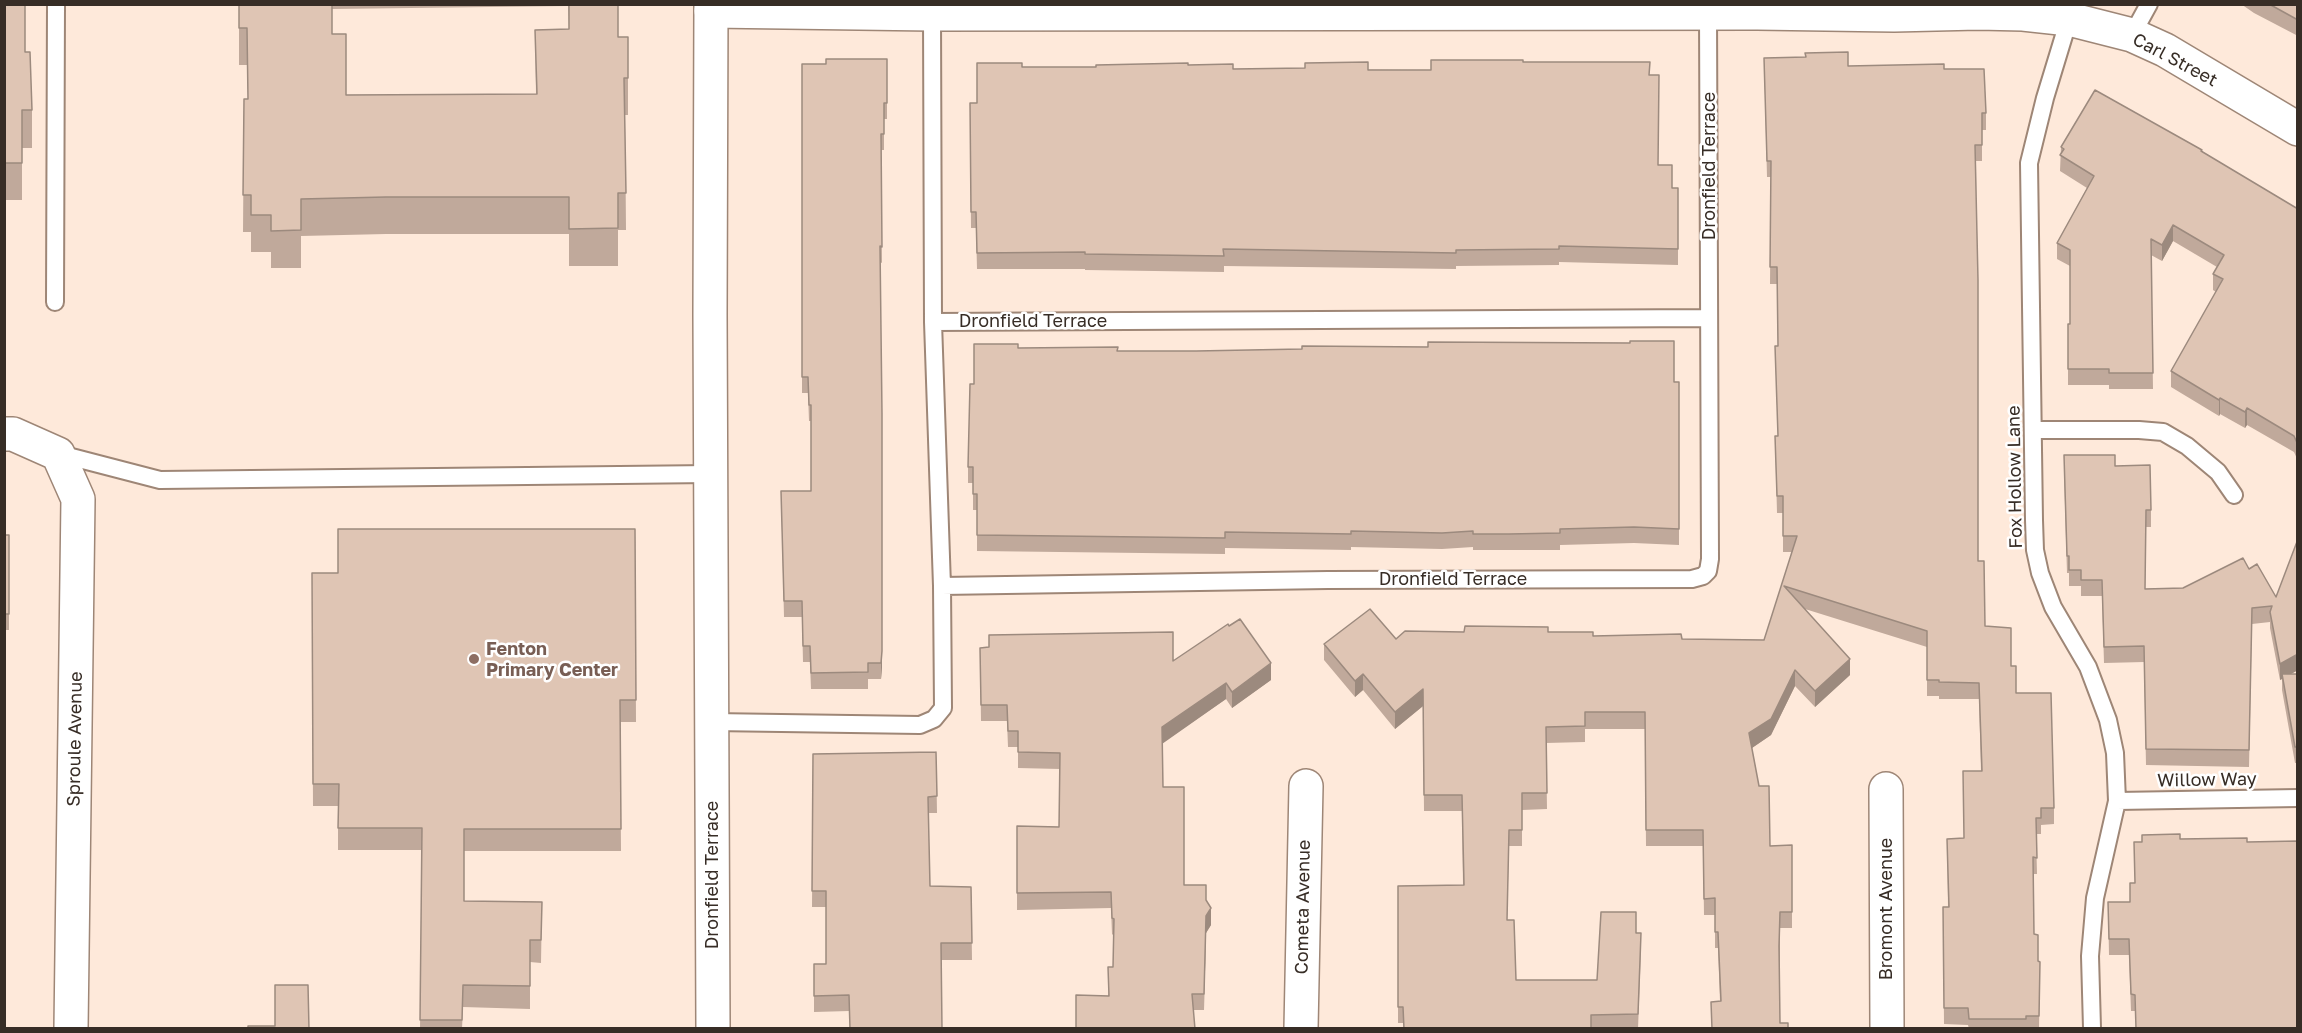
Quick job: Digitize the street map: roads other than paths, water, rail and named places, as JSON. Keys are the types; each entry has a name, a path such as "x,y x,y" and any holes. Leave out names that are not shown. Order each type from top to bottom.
{"street":[{"name":"Carl Street","path":"711,8 932,14 1708,13 1894,15 1978,13 2069,19 2132,35 2165,50 2298,129"},
{"name":"Dronfield Terrace","path":"711,8 713,1029"},
{"path":"4,434 14,434 57,453"},
{"name":"Sproule Avenue","path":"57,453 78,499 70,1029"},
{"name":"Cometa Avenue","path":"1301,1029 1306,786"},
{"name":"Bromont Avenue","path":"1886,789 1887,1029"}],"lane":[{"path":"55,302 56,4"},
{"path":"2132,35 2149,4"},
{"name":"Dronfield Terrace","path":"942,586 1328,580 1700,578 1706,574 1709,566 1708,13"},
{"name":"Dronfield Terrace","path":"712,722 920,725 929,723 938,716 944,703 933,322 932,14"},
{"name":"Fox Hollow Lane","path":"2069,19 2045,98 2029,163 2035,550 2040,573 2053,607 2088,667 2108,720 2115,753 2117,801 2095,898 2090,956 2091,1029"},
{"name":"Dronfield Terrace","path":"933,322 1708,318"},
{"path":"2033,430 2163,432 2187,446 2218,472 2234,495"},
{"path":"57,453 160,480 711,474"},
{"name":"Willow Way","path":"2117,801 2298,798"}],"place":[{"name":"Fenton Primary Center","path":"474,659"}]}
